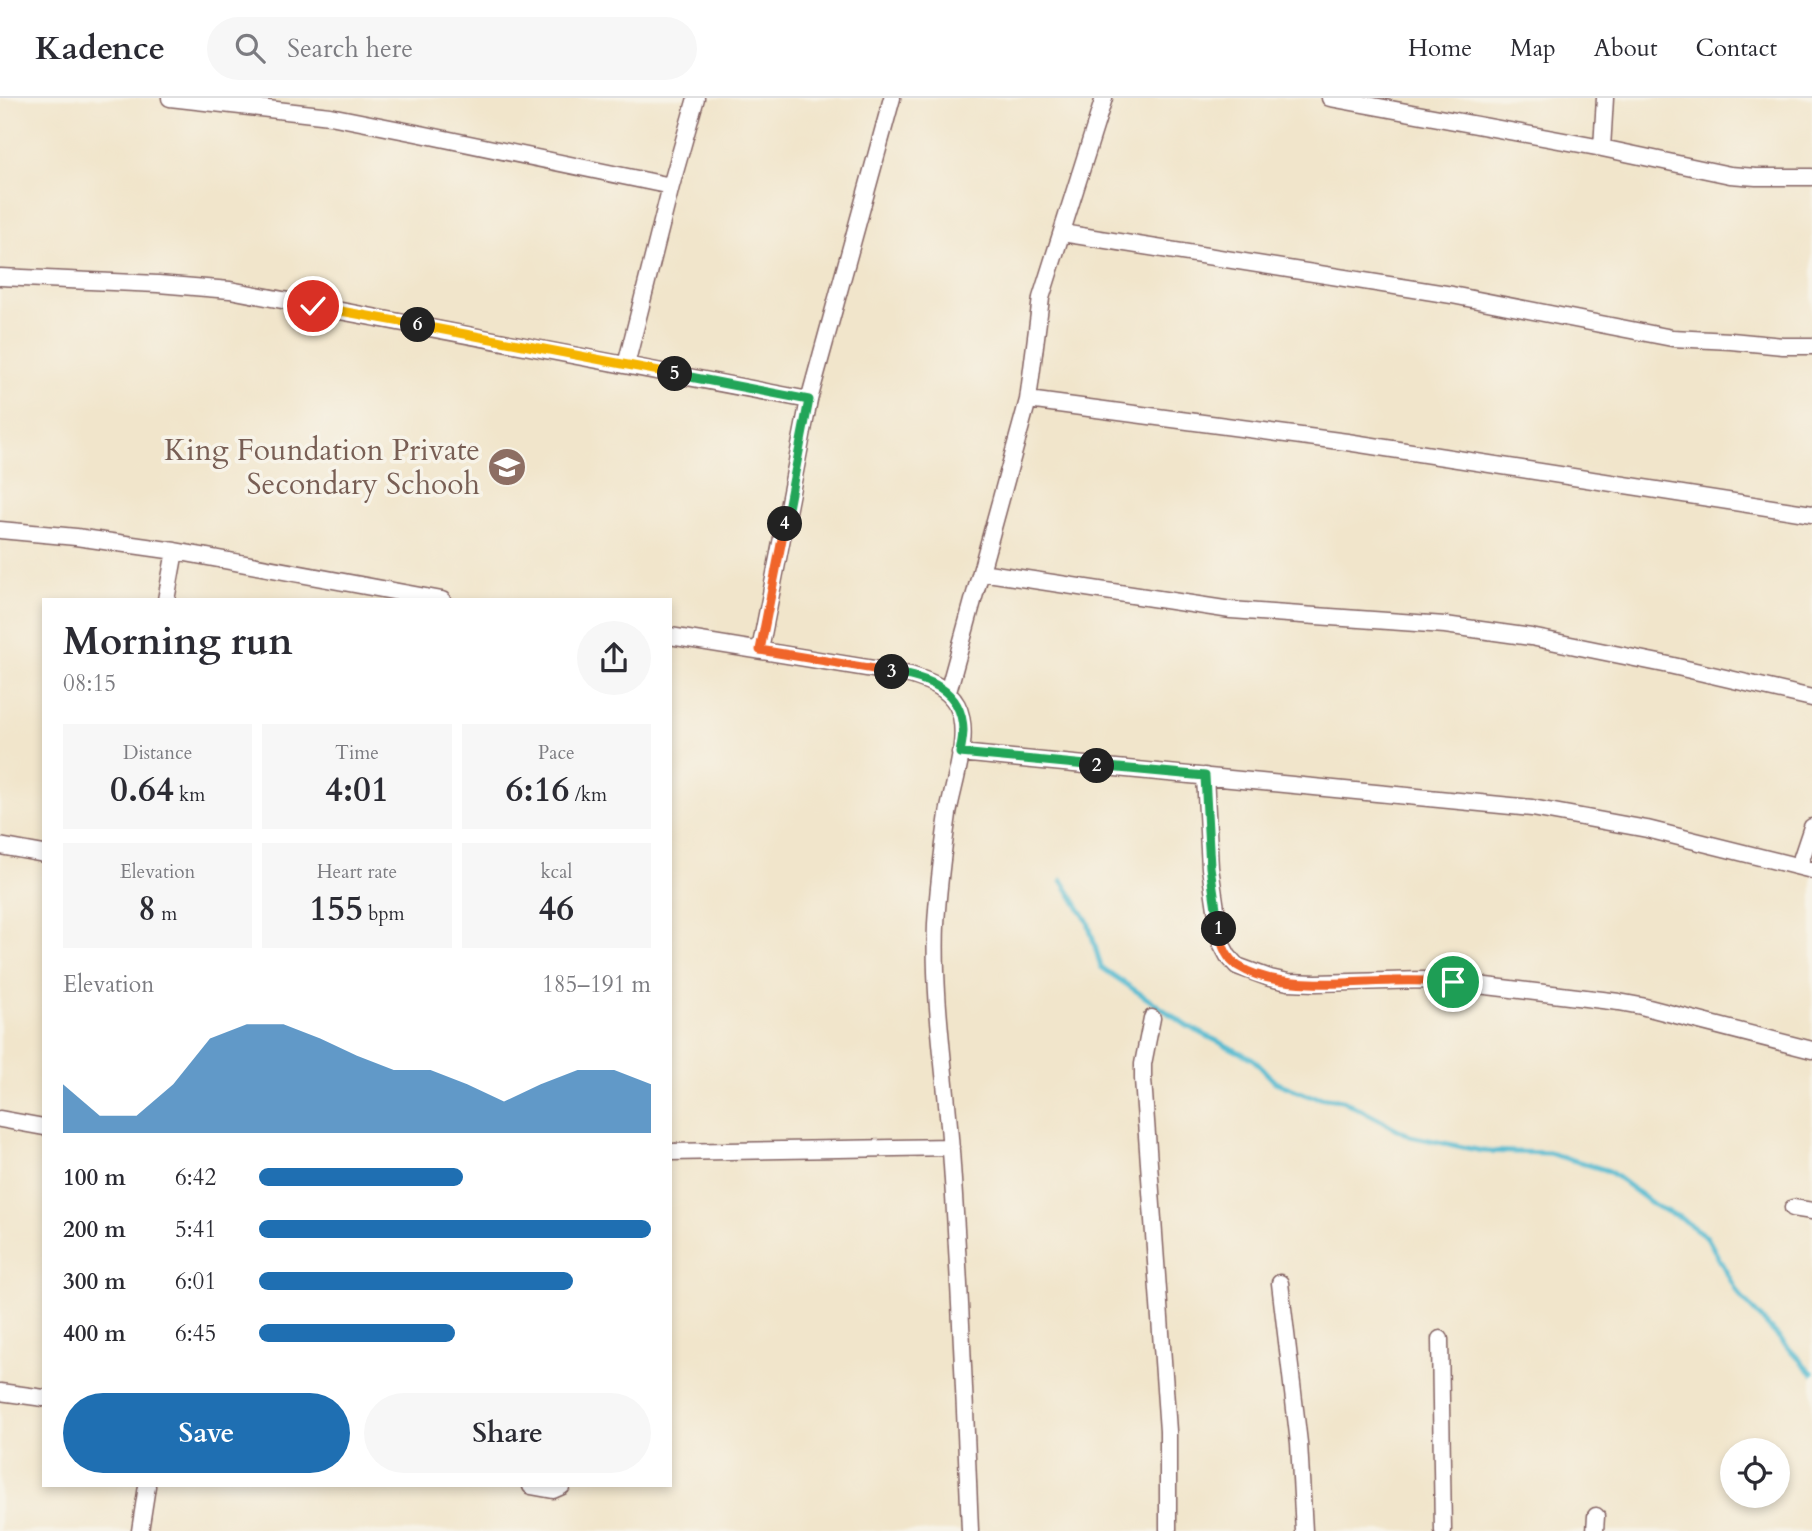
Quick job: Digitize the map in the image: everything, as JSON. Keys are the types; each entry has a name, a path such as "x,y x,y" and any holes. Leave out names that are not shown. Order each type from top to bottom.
{"street":[{"path":"170,98 330,117 671,186"},
{"path":"626,365 696,98"},
{"path":"760,650 809,400 892,98"},
{"path":"948,692 1028,401 1041,298 1104,98"},
{"path":"1330,98 1602,148 1730,175 1812,177"},
{"path":"1602,148 1605,98"},
{"path":"1062,233 1451,295 1672,338 1812,346"},
{"path":"0,277 230,290 809,400"},
{"path":"1028,401 1347,442 1812,514"},
{"path":"0,530 76,537 175,551 431,598"},
{"path":"166,598 175,551"},
{"path":"981,572 1231,610 1445,625 1531,637 1812,698"},
{"path":"672,636 910,675 930,681 948,692 958,707 963,729 949,813 936,924 936,977 951,1147 963,1340 970,1531"},
{"path":"960,753 1532,808 1647,829 1806,868 1812,827"},
{"path":"1205,776 1210,867 1221,943 1237,966 1288,982 1316,984 1443,981 1619,1002 1812,1050"},
{"path":"0,846 42,854"},
{"path":"1152,1018 1143,1064 1143,1079 1168,1431 1168,1531"},
{"path":"0,1119 42,1127"},
{"path":"672,1152 951,1147"},
{"path":"1793,1208 1812,1211"},
{"path":"1280,1283 1298,1430 1304,1531"},
{"path":"1440,1339 1443,1531"},
{"path":"0,1392 42,1398"},
{"path":"140,1531 147,1487"},
{"path":"536,1487 553,1490 560,1487"}],"waterway":[{"path":"1062,880 1088,922 1101,967 1189,1027 1253,1059 1275,1082 1310,1096 1342,1100 1410,1136 1482,1151 1549,1153 1609,1171 1657,1207 1679,1217 1707,1237 1739,1295 1812,1373"}],"place":[{"name":"King Foundation Private Secondary Schooh","path":"507,467"}],"route":[{"path":"313,306 809,400 760,650 910,675 930,681 948,692 958,707 963,729 960,753 1205,776 1210,867 1221,943 1237,966 1288,982 1453,982"}]}
